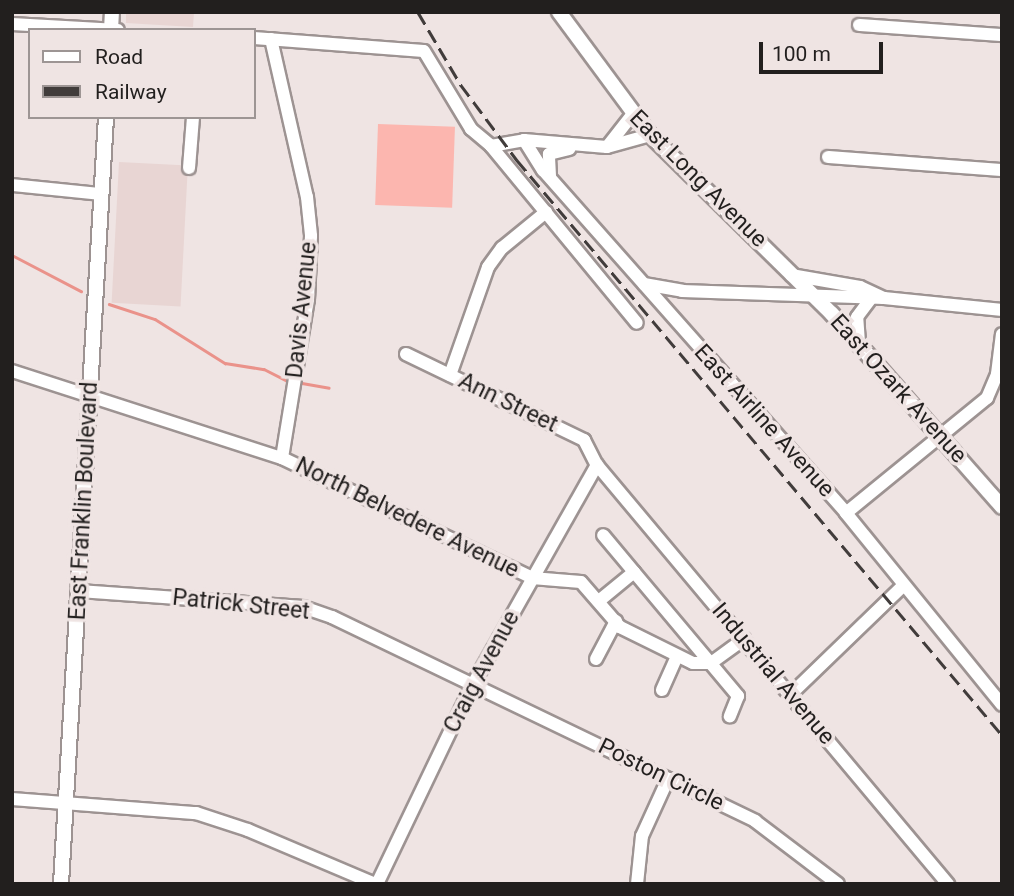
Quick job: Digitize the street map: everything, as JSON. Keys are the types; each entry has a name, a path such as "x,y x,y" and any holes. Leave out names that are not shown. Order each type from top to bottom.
{"main road":[{"name":"East Long Avenue","path":"559,12 632,115 791,275"},
{"name":"East Franklin Boulevard","path":"61,884 106,119"},
{"name":"East Ozark Avenue","path":"791,275 816,297 859,343 943,436 1002,507"}],"street":[{"path":"12,24 78,28"},
{"path":"859,25 1002,35"},
{"path":"256,38 417,48 424,51 471,129 491,146 637,323"},
{"name":"Davis Avenue","path":"271,39 307,197 310,236 308,299 282,458"},
{"path":"607,147 632,115"},
{"path":"189,167 194,119"},
{"path":"550,177 546,162 554,150 607,147 650,135"},
{"path":"491,146 524,140 607,147"},
{"name":"East Airline Avenue","path":"524,140 550,177 846,513 1002,705"},
{"path":"828,157 1002,170"},
{"path":"12,185 101,194"},
{"path":"450,374 488,267 502,248 546,212"},
{"path":"791,275 860,287 884,298"},
{"path":"643,284 682,291 738,290 870,300 884,298 1002,310"},
{"path":"816,297 860,287"},
{"path":"674,319 682,291"},
{"path":"859,343 856,317 870,300"},
{"path":"846,513 978,408 993,387 1002,334"},
{"name":"Ann Street","path":"406,355 584,440 597,465"},
{"name":"North Belvedere Avenue","path":"12,371 282,458 532,578"},
{"name":"Craig Avenue","path":"376,884 473,684 597,465"},
{"name":"Industrial Avenue","path":"597,465 948,884"},
{"path":"603,535 737,696 730,716"},
{"path":"600,600 634,572"},
{"path":"532,578 581,582 600,600 615,621 677,657 711,663 744,639"},
{"path":"790,695 904,586"},
{"name":"Patrick Street","path":"79,591 303,607 473,684"},
{"path":"596,659 615,621"},
{"path":"662,691 677,657"},
{"name":"Poston Circle","path":"473,684 779,835 838,884"},
{"path":"637,884 642,836 668,779"},
{"path":"12,799 159,808 214,818 376,884"}],"shaded area":[{"path":"126,12 194,12 193,27 126,23"},
{"path":"378,124 455,127 452,208 375,205"},
{"path":"119,162 188,166 181,306 112,303"}],"waterway":[{"path":"12,255 81,291"},
{"path":"109,304 155,319 225,363 264,369 290,382"},
{"path":"302,383 329,388"}],"railway":[{"path":"418,12 461,85 517,160 1002,735"}]}
